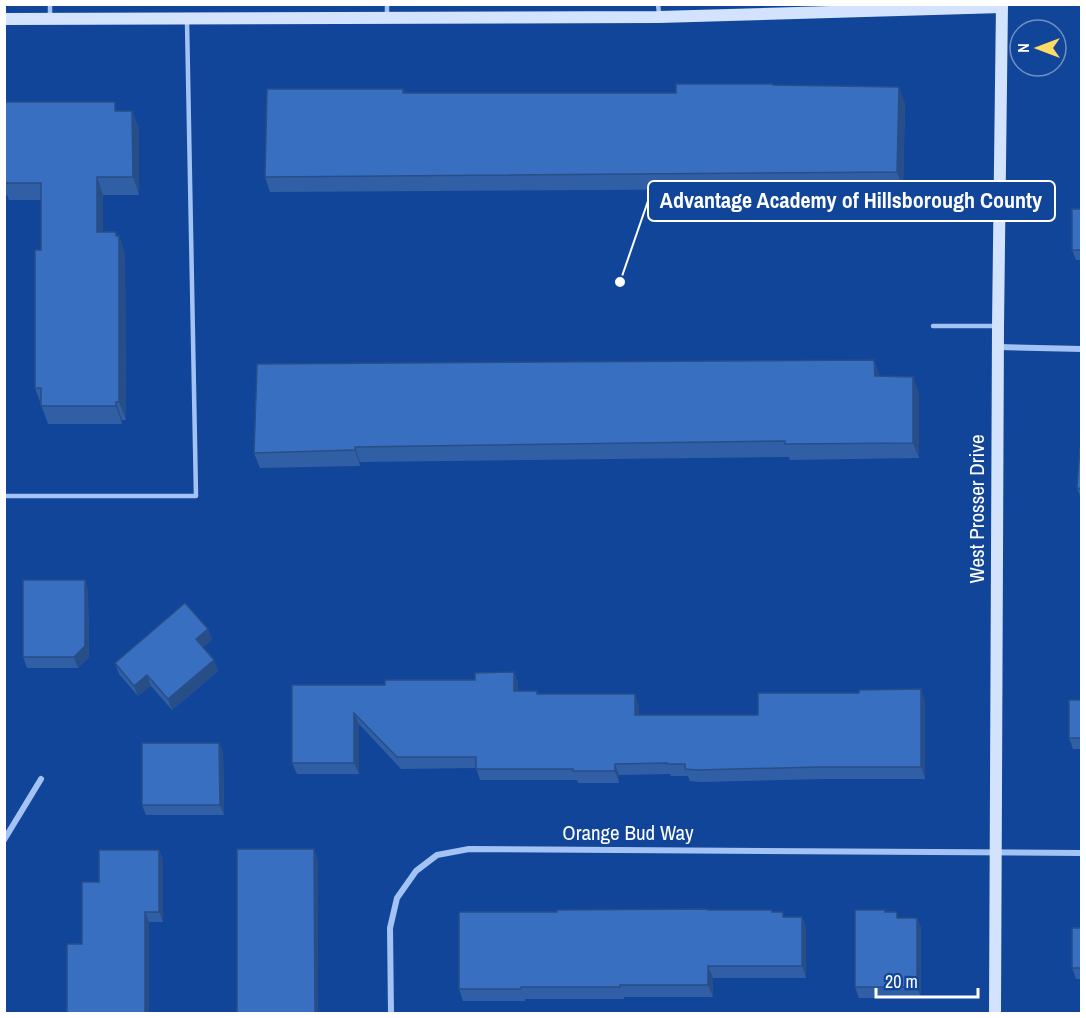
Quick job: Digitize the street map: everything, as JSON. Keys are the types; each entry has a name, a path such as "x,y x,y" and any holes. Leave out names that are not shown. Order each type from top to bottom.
{"street":[{"path":"4,19 387,18 1002,6"},
{"name":"West Prosser Drive","path":"995,1014 994,853 1002,6"},
{"path":"998,347 1082,349"},
{"path":"4,840 41,779"},
{"name":"Orange Bud Way","path":"391,1014 390,928 398,898 416,871 437,855 469,849 1082,853"}],"lane":[{"path":"50,4 50,19"},
{"path":"387,4 387,18"},
{"path":"4,496 196,496 187,18"},
{"path":"933,326 998,326"}],"building":[{"path":"676,84 899,87 897,172 265,177 267,89 403,89 403,93 676,93"},
{"path":"4,102 115,102 115,111 132,111 133,177 97,177 97,232 116,232 116,236 119,236 119,402 116,402 116,406 41,406 41,388 35,388 35,250 41,250 41,183 4,183"},
{"path":"1072,209 1082,209 1082,250 1072,250"},
{"path":"874,360 875,376 913,377 913,443 785,444 785,441 355,447 355,450 254,453 257,364"},
{"path":"1080,447 1082,447 1082,489 1077,488"},
{"path":"23,580 85,580 85,646 74,657 23,657"},
{"path":"185,603 208,629 196,639 214,660 168,699 147,675 134,686 115,663"},
{"path":"514,672 514,691 537,691 537,694 635,694 635,715 758,715 758,693 859,693 859,690 921,689 921,767 696,770 685,769 685,764 667,763 615,764 615,771 476,769 476,757 397,757 354,713 354,763 292,763 292,685 385,685 385,680 475,680 475,673"},
{"path":"1069,700 1082,700 1082,738 1069,738"},
{"path":"142,743 219,743 220,805 142,805"},
{"path":"237,849 314,849 315,1014 237,1014"},
{"path":"99,850 159,850 159,912 145,912 145,1014 67,1014 67,944 82,944 82,882 99,882"},
{"path":"772,910 772,912 783,912 783,917 802,917 802,966 708,966 708,985 459,989 459,912"},
{"path":"855,910 885,910 885,912 897,912 897,918 917,918 917,987 855,987"},
{"path":"1072,928 1082,928 1082,968 1072,968"}],"place":[{"name":"Advantage Academy of Hillsborough County","path":"620,282"}]}
